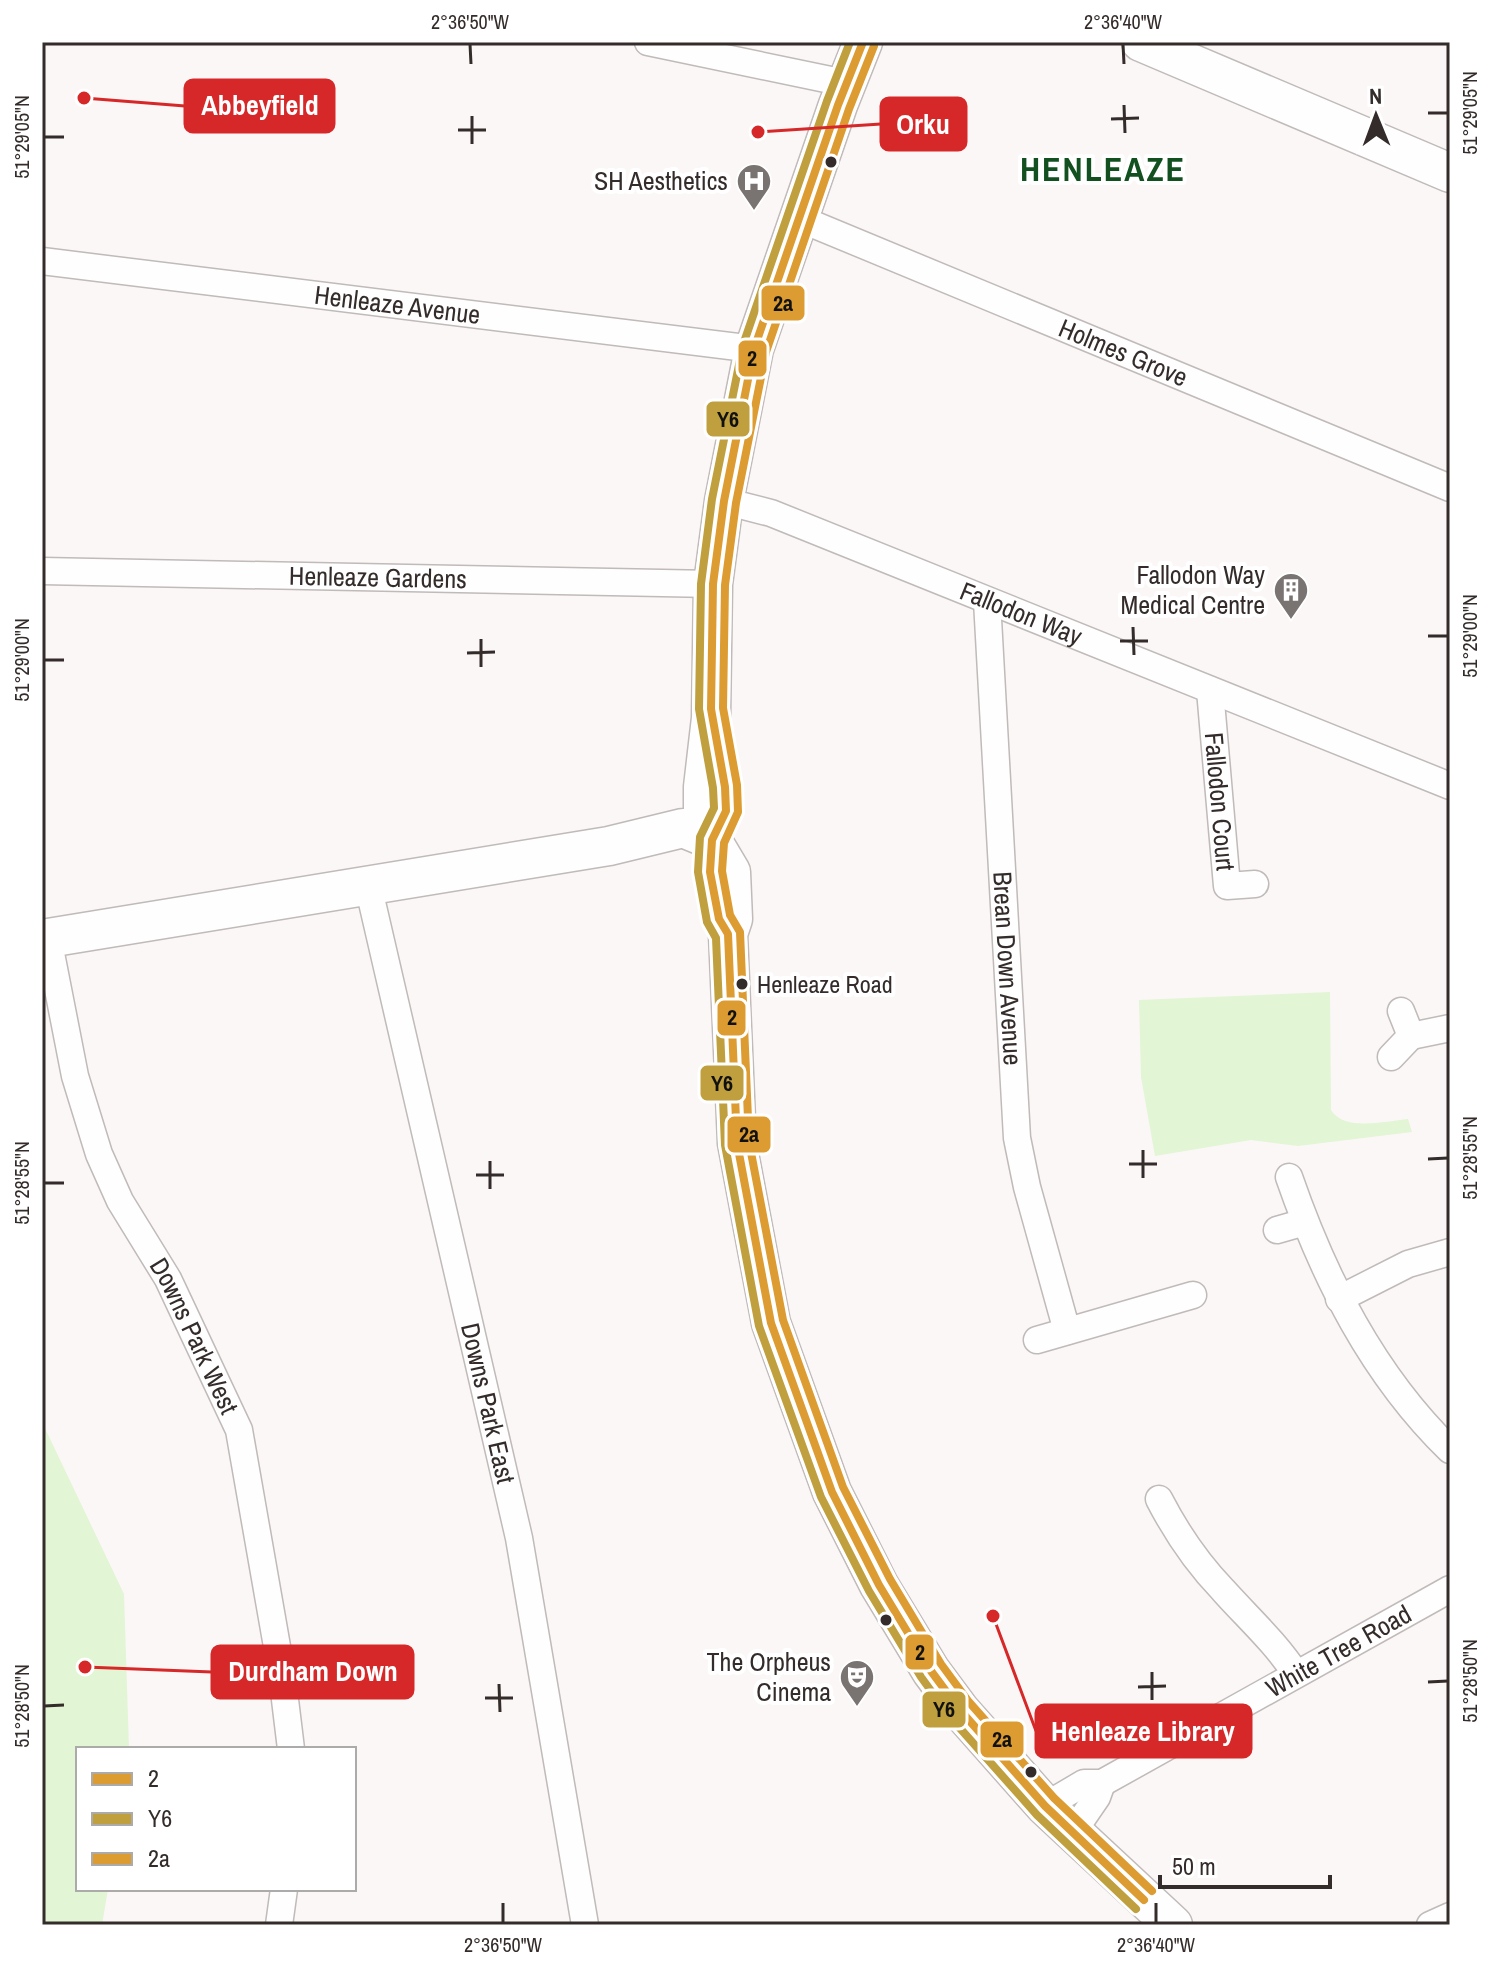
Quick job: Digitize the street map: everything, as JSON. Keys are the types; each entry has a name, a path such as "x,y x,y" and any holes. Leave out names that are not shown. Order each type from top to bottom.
{"main road":[{"path":"45,939 609,846 677,853 712,840 726,811 725,787 711,718 713,584 724,501 754,349 845,83 863,42"},
{"path":"1141,42 1450,173"},
{"path":"712,840 731,872 733,919 728,934 737,1143 742,1174 771,1323 832,1492 879,1585 931,1671 960,1710 1045,1806 1073,1832 1134,1913 1173,1925"}],"street":[{"path":"648,42 845,83"},
{"name":"Holmes Grove","path":"798,218 1450,488"},
{"name":"Henleaze Avenue","path":"42,261 754,349"},
{"name":"Fallodon Way","path":"724,501 771,513 1450,786"},
{"name":"Henleaze Gardens","path":"42,571 713,584"},
{"name":"Brean Down Avenue","path":"987,601 1017,1138 1027,1187 1067,1331"},
{"name":"Fallodon Court","path":"1210,690 1227,886 1255,884"},
{"name":"Downs Park East","path":"368,885 519,1538 585,1925"},
{"name":"Downs Park West","path":"45,939 75,1076 99,1154 120,1201 168,1279 239,1430 282,1675 291,1747"},
{"path":"1401,1011 1411,1036"},
{"path":"1391,1057 1411,1036 1450,1028"},
{"path":"1289,1177 1339,1299 1372,1353 1421,1422 1450,1450"},
{"path":"1277,1230 1305,1222"},
{"path":"1339,1299 1408,1264 1450,1252"},
{"path":"1037,1340 1193,1295"},
{"path":"1159,1499 1168,1517 1220,1588 1280,1650 1296,1674"},
{"name":"White Tree Road","path":"1045,1806 1084,1783 1102,1783 1450,1589"},
{"path":"1073,1832 1097,1797 1102,1783"},
{"path":"279,1925 284,1891"},
{"path":"1430,1925 1450,1916"}],"green space":[{"path":"1330,992 1331,1110 1337,1117 1355,1123 1408,1119 1412,1132 1298,1146 1251,1140 1155,1156 1141,1077 1139,1000"},
{"path":"42,1422 124,1594 129,1747 76,1747 76,1891 108,1891 102,1925 42,1925"}],"transit line":[{"name":"Y6","path":"850,42 743,345 712,499 701,584 699,709 714,808 700,837 698,872 707,922 716,938 725,1145 759,1326 821,1497 869,1591 921,1677 950,1717 1037,1815 1136,1909"},
{"name":"2","path":"863,42 838,105 754,349 724,501 713,584 711,709 725,787 726,811 712,840 710,872 719,919 728,934 737,1143 771,1323 832,1492 879,1585 931,1671 960,1710 1045,1806 1144,1900"},
{"name":"2a","path":"874,46 849,109 766,352 736,503 725,585 723,708 737,785 738,812 724,843 722,871 730,915 740,932 749,1142 783,1320 843,1487 890,1579 941,1664 969,1702 1054,1798 1152,1891"}],"place":[{"name":"Abbeyfield","path":"84,98"},
{"name":"Orku","path":"758,132"},
{"name":"SH Aesthetics","path":"754,212"},
{"name":"Fallodon Way Medical Centre","path":"1291,621"},
{"name":"Henleaze Road","path":"742,984"},
{"name":"Henleaze Library","path":"993,1616"},
{"name":"Durdham Down","path":"85,1667"},
{"name":"The Orpheus Cinema","path":"857,1708"}],"district":[{"name":"HENLEAZE","path":"1103,169"}]}
